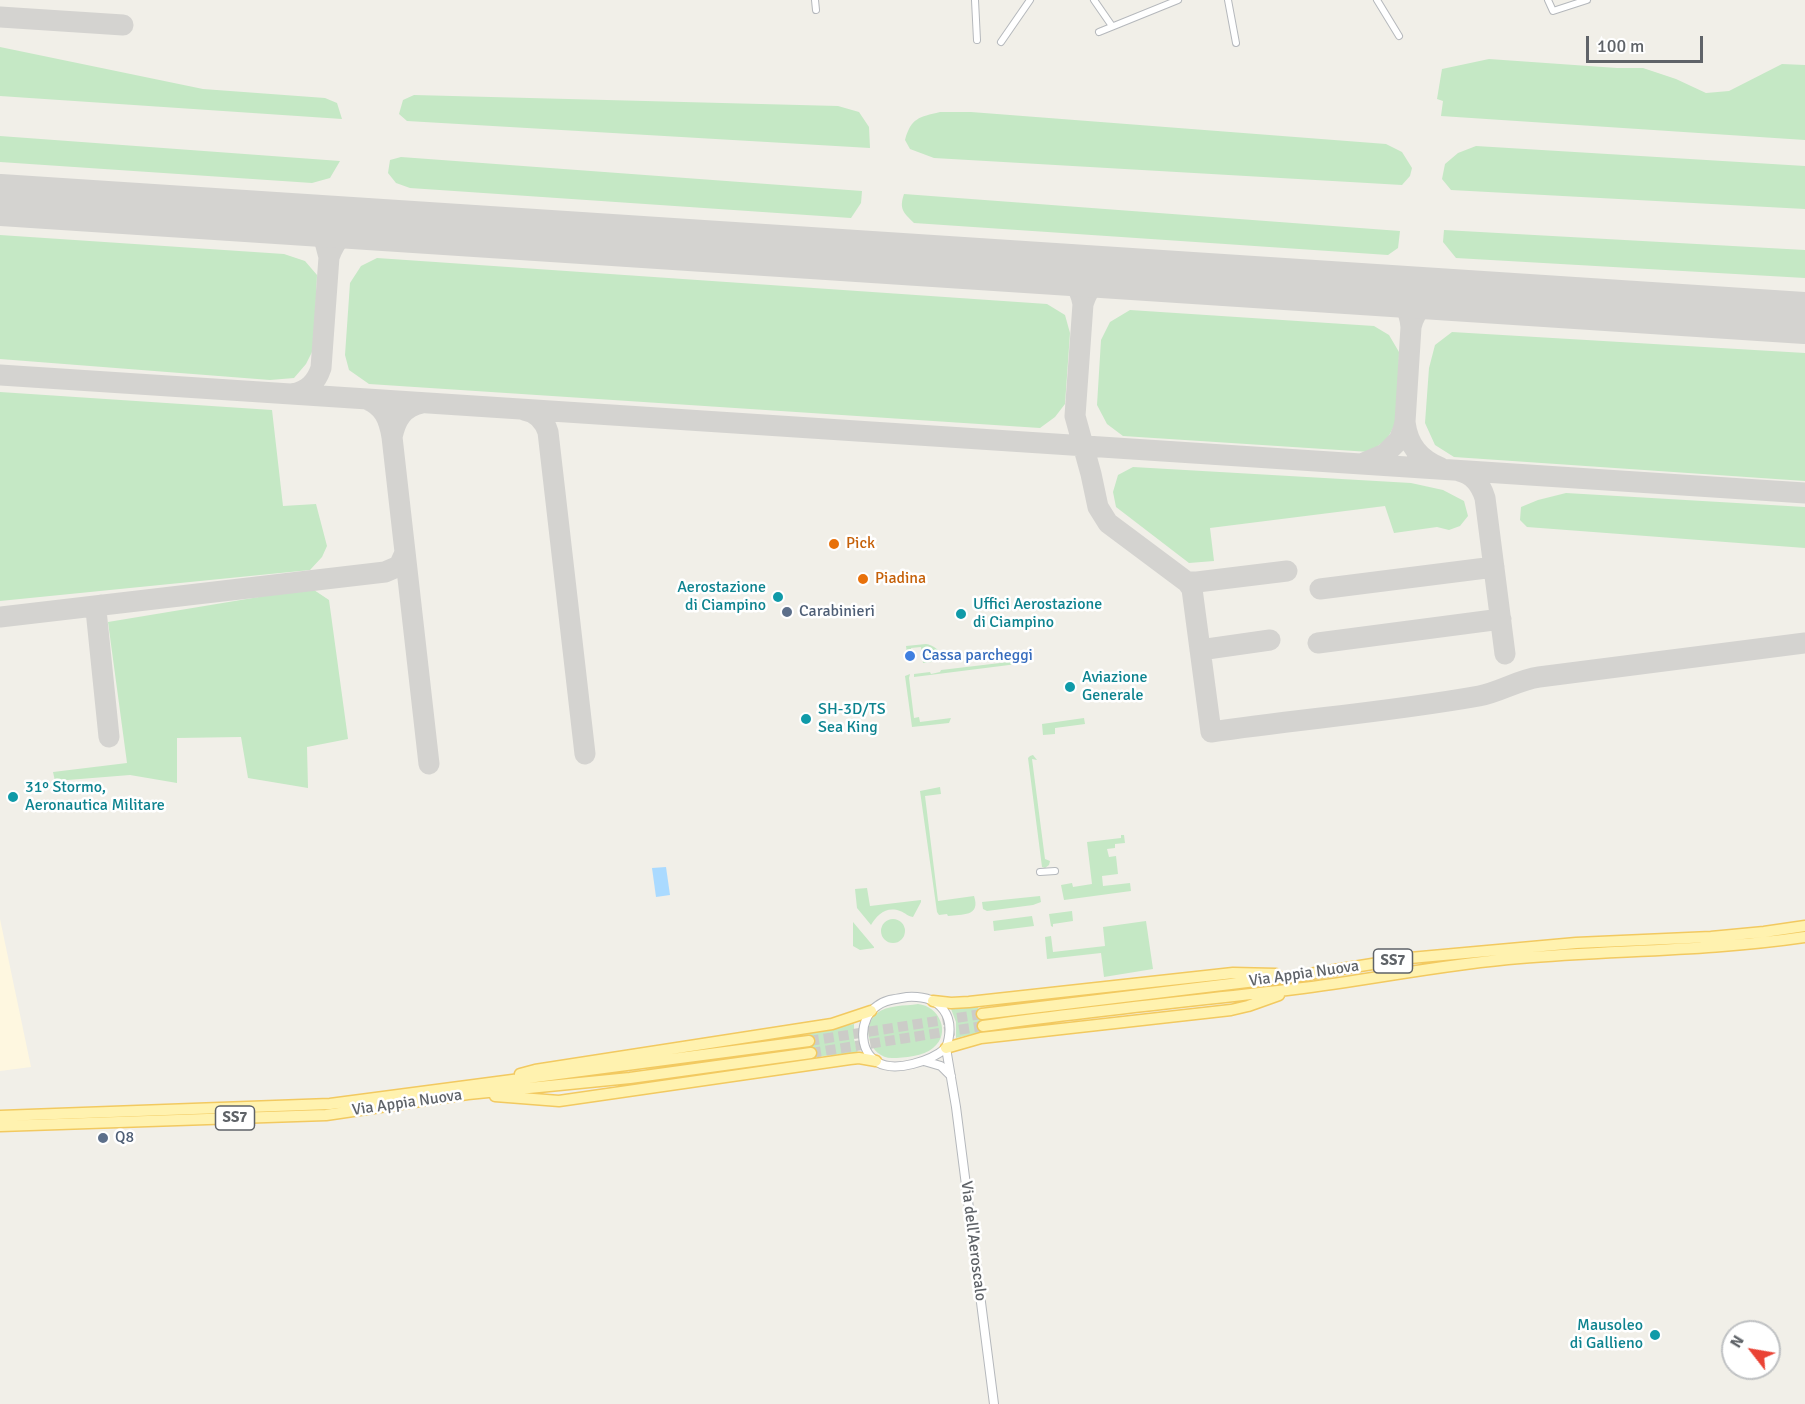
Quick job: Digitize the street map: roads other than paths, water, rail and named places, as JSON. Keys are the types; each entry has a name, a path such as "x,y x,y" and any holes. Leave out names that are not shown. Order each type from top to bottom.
{"main road":[{"name":"Via Appia Nuova","path":"982,1014 1297,976 1410,958 1576,943 1711,937 1805,926"},
{"name":"Via Appia Nuova","path":"983,1026 1131,1006 1297,988 1415,970 1519,958 1714,948 1805,937"},
{"path":"933,1001 969,1002 1233,973 1297,976"},
{"path":"946,1048 981,1038 1233,1009 1252,1005 1297,988"},
{"path":"476,1086 535,1070 832,1024 871,1011"},
{"name":"Via Appia Nuova","path":"0,1116 330,1104 809,1041"},
{"name":"Via Appia Nuova","path":"0,1126 326,1115 468,1094 630,1078 811,1053"},
{"path":"468,1094 559,1101 850,1059 876,1061"},
{"path":"0,1111 36,1115"}],"street":[{"path":"815,0 816,10"},
{"path":"975,0 977,40"},
{"path":"1001,42 1030,0"},
{"path":"1094,0 1112,26"},
{"path":"1099,32 1178,0"},
{"path":"1228,0 1236,43"},
{"path":"1377,0 1399,36"},
{"path":"1548,0 1553,10 1587,0"},
{"path":"1040,872 1054,871"},
{"path":"915,997 933,1001 943,1009 949,1021 950,1034 946,1048 924,1061 892,1066 876,1061 867,1048 863,1036 865,1020 871,1011 876,1006 890,1000 915,997"},
{"name":"Via dell'Aeroscalo","path":"946,1048 952,1078 994,1404"},
{"path":"924,1061 941,1066 952,1078"}],"water":[{"path":"666,867 670,895 656,897 652,868"}],"tunnel":[{"path":"809,1041 982,1014"},
{"path":"811,1053 983,1026"}],"place":[{"name":"Pick","path":"834,544"},
{"name":"Piadina","path":"863,579"},
{"name":"Aerostazione di Ciampino","path":"778,597"},
{"name":"Carabinieri","path":"787,612"},
{"name":"Uffici Aerostazione di Ciampino","path":"961,614"},
{"name":"Cassa parcheggi","path":"910,656"},
{"name":"Aviazione Generale","path":"1070,687"},
{"name":"SH-3D/TS Sea King","path":"806,719"},
{"name":"31º Stormo, Aeronautica Militare","path":"13,797"},
{"name":"Q8","path":"103,1138"},
{"name":"Mausoleo di Gallieno","path":"1655,1335"}]}
